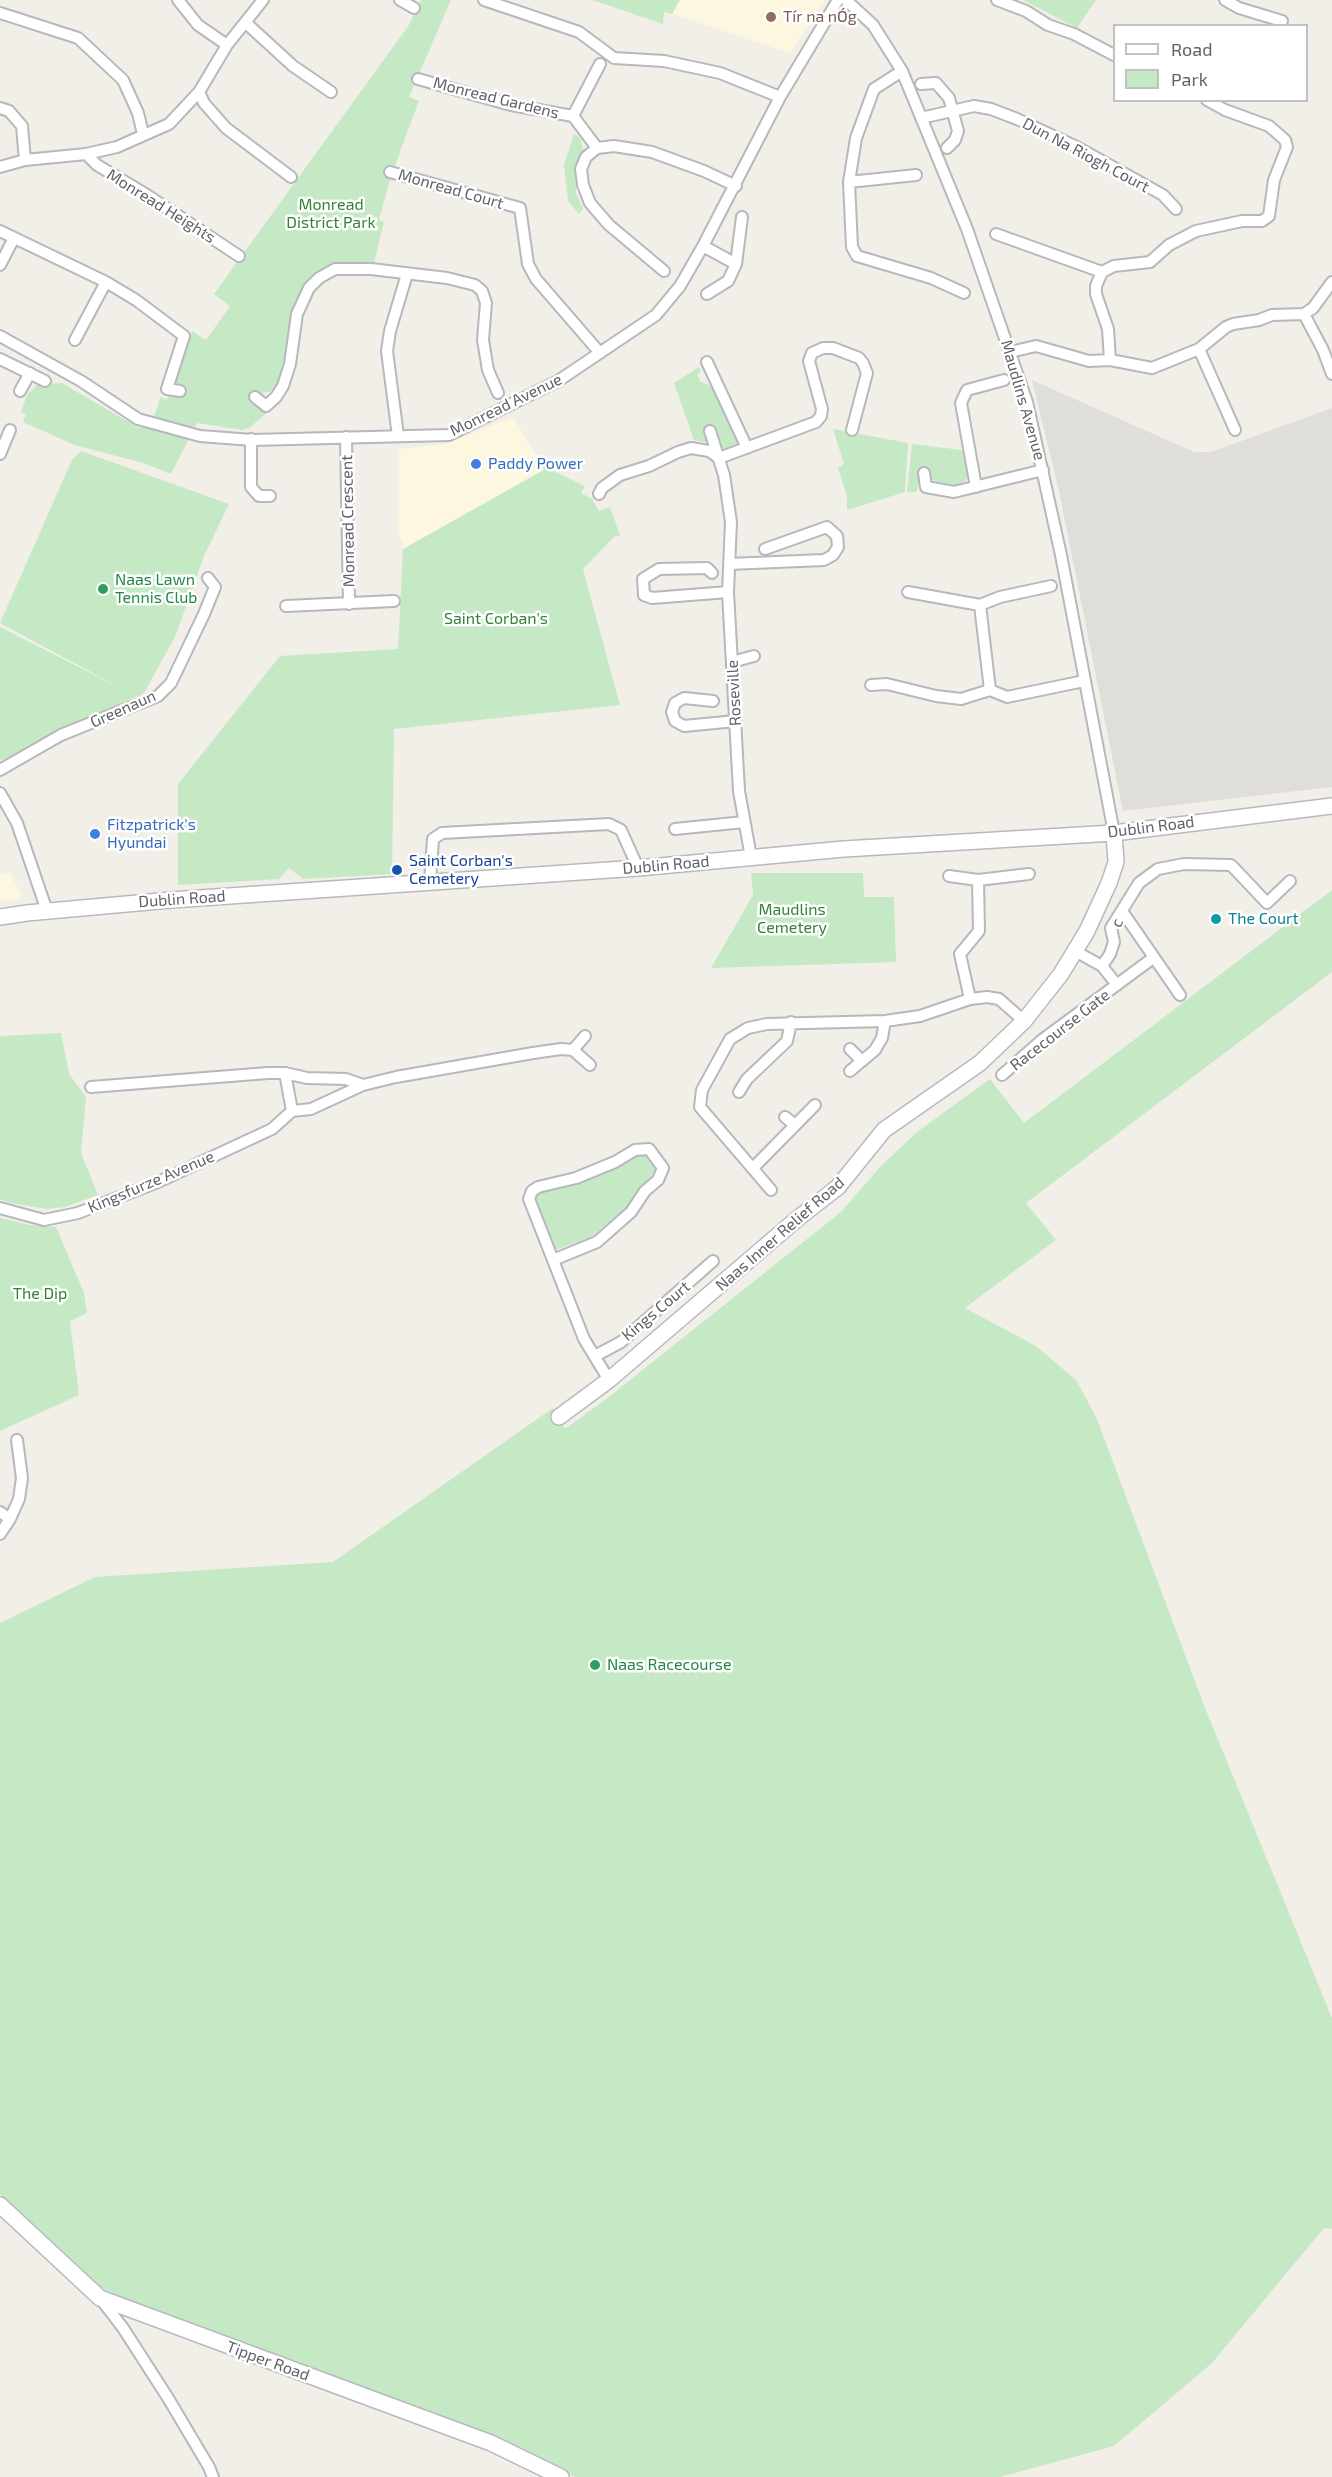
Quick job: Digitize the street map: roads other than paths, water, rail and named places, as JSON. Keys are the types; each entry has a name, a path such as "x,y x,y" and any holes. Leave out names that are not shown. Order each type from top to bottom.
{"street":[{"path":"178,0 198,25 227,45"},
{"name":"Monread Heights","path":"0,167 25,160 86,154 117,147 169,124 199,92 227,45 263,0"},
{"path":"400,0 414,8"},
{"path":"484,0 579,32 614,58 664,62 720,73 780,97"},
{"name":"Monread Avenue","path":"0,336 81,381 138,419 200,436 251,440 448,435 558,381 656,315 680,286 736,186 780,97 838,0"},
{"name":"Maudlins Avenue","path":"846,0 873,25 902,71 967,229 1027,402 1043,470 1114,833"},
{"path":"1225,0 1239,8 1282,21"},
{"path":"1003,1 1026,11 1048,25 1074,34 1113,54"},
{"path":"0,13 78,38 123,80 138,113 143,134"},
{"path":"246,23 292,66 331,92"},
{"name":"Monread Gardens","path":"573,116 600,64"},
{"path":"902,71 874,89 856,138 849,182 852,248 857,256 931,278 964,293"},
{"name":"Monread Gardens","path":"418,79 511,105 573,116 597,148"},
{"path":"921,84 936,83 950,98 958,131 955,140 947,148"},
{"path":"199,92 204,103 226,128 291,177"},
{"path":"1110,360 1108,329 1096,294 1096,286 1102,272 1114,266 1150,262 1168,245 1196,231 1242,221 1262,221 1269,216 1274,180 1287,147 1285,140 1269,126 1225,110 1211,102"},
{"name":"Dun Na Riogh Court","path":"921,118 974,106 1017,119 1077,147 1163,195 1176,209"},
{"path":"0,108 9,111 22,126 25,160"},
{"path":"664,271 609,225 590,203 583,185 581,170 586,158 597,148 614,146 652,153 704,171 736,186"},
{"name":"Monread Heights","path":"86,154 97,165 147,195 238,256"},
{"name":"Monread Court","path":"390,172 520,208 528,264 536,279 600,353"},
{"path":"849,182 916,175"},
{"path":"707,294 728,281 736,264 742,217"},
{"path":"0,231 106,282 136,300 184,336 167,388 180,391"},
{"path":"996,234 1102,272"},
{"path":"0,265 14,238"},
{"path":"703,246 736,264"},
{"path":"255,397 266,406 283,386 290,364 297,314 309,288 319,278 335,269 371,269 447,278 475,285 482,291 486,303 483,340 488,370 498,393"},
{"path":"398,436 387,351 390,331 407,274"},
{"path":"75,339 106,282"},
{"path":"1010,352 1036,346 1089,361 1110,360 1152,368 1199,349 1233,324 1259,320 1272,315 1304,314 1313,308 1332,282"},
{"path":"1304,314 1323,350 1332,374"},
{"path":"599,494 602,488 620,475 649,466 691,448 709,451 719,458 816,422 821,416 822,409 809,362 812,353 823,348 842,351 859,358 867,373 852,430"},
{"path":"1199,349 1235,430"},
{"path":"0,358 45,381"},
{"path":"707,362 747,448"},
{"path":"20,392 30,374"},
{"path":"976,487 961,403 967,390 1004,380"},
{"path":"0,454 10,430"},
{"name":"Roseville","path":"710,431 719,458 731,522 728,592 739,791 750,857"},
{"name":"Monread Crescent","path":"346,437 349,604"},
{"path":"251,440 251,487 259,496 270,496"},
{"path":"924,473 926,487 954,492 1043,470"},
{"path":"729,564 824,560 838,547 837,536 828,527 765,549"},
{"path":"712,573 707,568 659,569 643,579 644,595 652,598 728,592"},
{"name":"Greenaun","path":"0,770 61,735 158,696 171,683 204,614 215,587 208,578"},
{"path":"908,592 980,606 1000,597 1051,586"},
{"name":"Monread Crescent","path":"286,606 394,601"},
{"path":"980,606 990,690"},
{"path":"732,662 754,656"},
{"path":"871,686 887,684 936,696 961,699 990,690 1007,697 1084,681"},
{"path":"713,701 684,698 675,703 672,712 675,721 684,726 736,721"},
{"path":"0,793 17,823 46,910"},
{"name":"Dublin Road","path":"0,917 46,910 638,867 844,849 1114,833 1332,806"},
{"path":"675,829 744,822"},
{"path":"430,881 433,839 442,832 609,824 621,830 638,867"},
{"name":"Naas Inner Relief Road","path":"559,1417 609,1380 838,1187 884,1130 980,1063 1024,1021 1061,974 1087,931 1116,862 1114,833"},
{"name":"c","path":"1102,966 1114,942 1112,928 1139,883 1158,869 1184,864 1231,865 1267,903 1290,881"},
{"path":"949,876 978,880 1029,874"},
{"path":"970,999 960,954 978,931 978,880"},
{"path":"1122,911 1180,995"},
{"name":"Racecourse Gate","path":"1075,951 1102,966 1117,985"},
{"name":"Racecourse Gate","path":"1002,1075 1015,1071 1042,1040 1153,958"},
{"path":"771,1190 700,1107 702,1090 730,1039 748,1028 791,1022 885,1021 920,1016 970,999 999,999 1024,1021"},
{"path":"850,1071 879,1044 885,1021"},
{"path":"739,1092 743,1075 787,1041 791,1022"},
{"path":"585,1036 573,1050 590,1065"},
{"name":"Kingsfurze Avenue","path":"0,1208 44,1220 78,1213 158,1182 272,1129 292,1112 311,1109 363,1085 533,1053 561,1049 573,1050"},
{"path":"850,1049 862,1061"},
{"name":"Kingsfurze Avenue","path":"91,1087 268,1073 285,1073 307,1078 346,1079 363,1085"},
{"path":"285,1073 292,1112"},
{"path":"753,1168 815,1105"},
{"path":"785,1117 795,1125"},
{"path":"553,1260 597,1242 631,1212 645,1191 658,1180 663,1168 649,1149 635,1150 615,1162 576,1178 538,1187 532,1191 529,1199 584,1339 609,1380"},
{"name":"Kings Court","path":"595,1356 621,1342 713,1261"},
{"path":"0,1534 10,1519 22,1478 17,1440"},
{"path":"0,1512 10,1519"},
{"name":"Tipper Road","path":"0,2205 100,2298 491,2443 561,2477"},
{"path":"100,2298 123,2328 168,2398 213,2477"}],"place":[{"name":"Tír na nÓg","path":"771,17"},
{"name":"Paddy Power","path":"476,464"},
{"name":"Naas Lawn Tennis Club","path":"103,589"},
{"name":"Fitzpatrick's Hyundai","path":"95,834"},
{"name":"Saint Corban's Cemetery","path":"397,870"},
{"name":"The Court","path":"1216,919"},
{"name":"Naas Racecourse","path":"595,1665"}],"park label":[{"name":"Monread District Park","path":"331,214"},
{"name":"Saint Corban's","path":"496,619"},
{"name":"Maudlins Cemetery","path":"792,919"},
{"name":"The Dip","path":"40,1294"}]}
